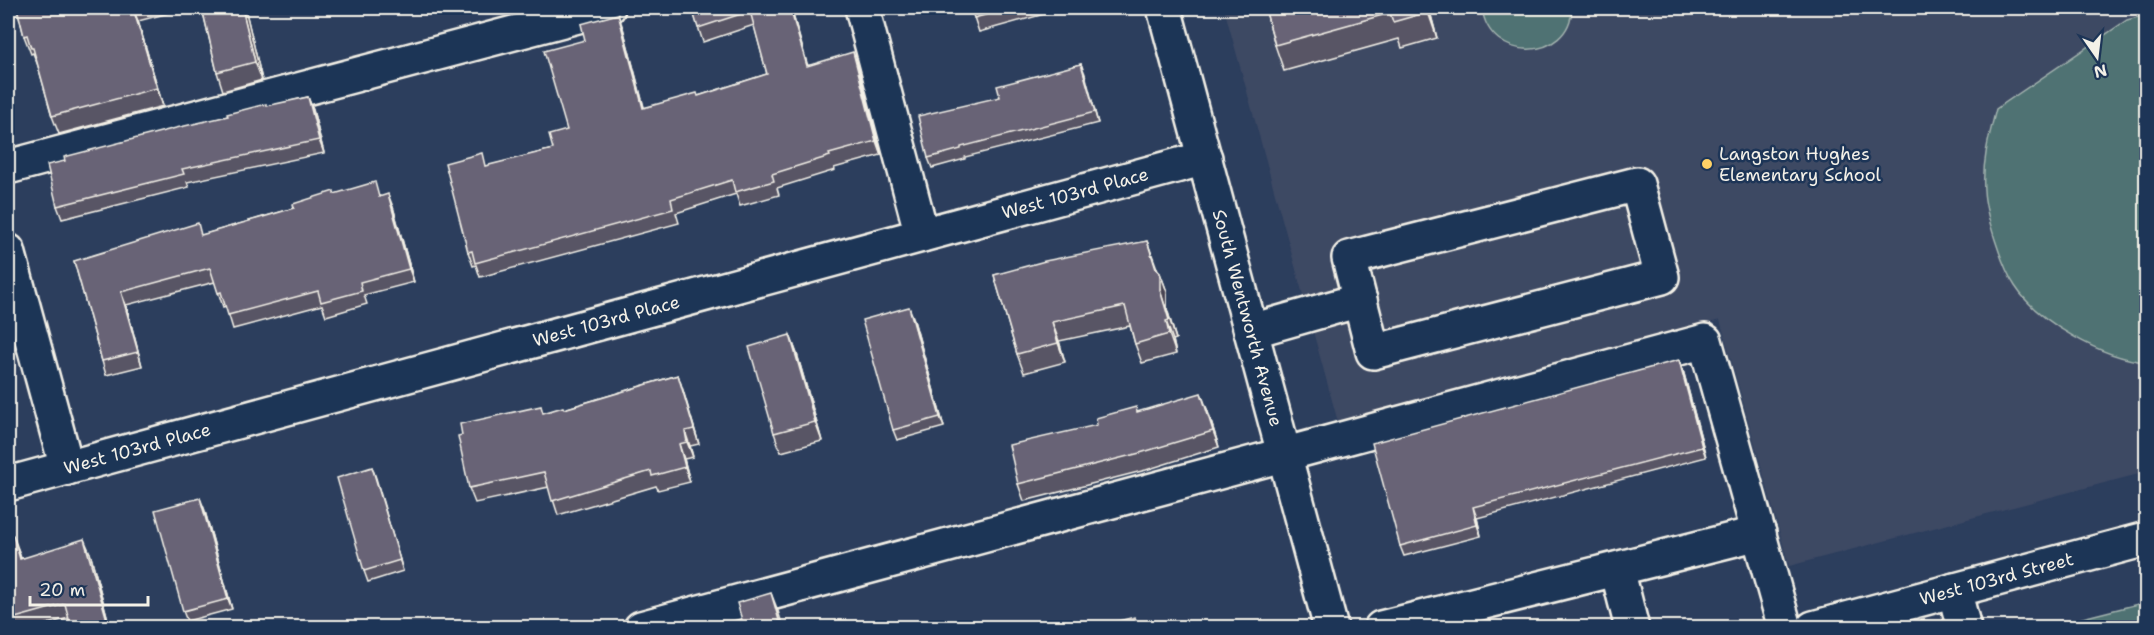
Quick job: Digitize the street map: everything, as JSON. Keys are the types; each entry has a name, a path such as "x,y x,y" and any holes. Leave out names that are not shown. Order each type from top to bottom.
{"street":[{"path":"8,167 608,8"},
{"path":"862,8 922,235"},
{"name":"South Wentworth Avenue","path":"1164,8 1331,627"},
{"name":"West 103rd Place","path":"8,484 1205,158"},
{"path":"1637,184 1662,277 1373,352 1359,300 1349,258 1637,184"},
{"path":"8,251 67,468"},
{"path":"1251,331 1359,300"},
{"path":"641,627 1705,341 1785,627"},
{"path":"1381,627 1474,616 1617,568 1759,533"},
{"name":"West 103rd Street","path":"1813,627 2146,539"},
{"path":"1617,568 1632,627"},
{"path":"1954,590 1965,627"}],"shaded area":[{"name":"Langston Hughes Elementary School","path":"1224,8 2146,8 2146,472 1789,566 1720,320 1338,422"}],"green space":[{"path":"1482,8 1572,8 1568,26 1558,39 1544,46 1529,49 1513,47 1499,39 1488,26"},
{"path":"2146,15 2146,362 2111,354 2092,346 2056,325 2026,300 2010,277 1991,225 1985,200 1984,169 1996,109 2127,20"},
{"path":"2146,602 2146,627 2047,627"}],"building":[{"path":"17,8 133,8 157,88 52,116 33,48 31,48 27,35 24,36"},
{"path":"202,8 242,8 255,62 217,72"},
{"path":"692,8 790,8 807,66 853,52 876,141 829,154 830,156 772,174 774,181 735,192 732,180 671,199 673,209 475,263 472,251 468,252 445,163 482,153 485,166 553,149 549,135 567,130 544,51 585,40 581,24 618,14 643,108 697,93 698,96 767,74 750,11 698,28"},
{"path":"971,8 1011,8 974,18"},
{"path":"1265,8 1426,8 1428,12 1393,22 1390,13 1275,45"},
{"path":"1081,64 1095,112 961,147 961,149 928,158 918,116 1000,97 997,86"},
{"path":"308,97 319,140 182,169 184,174 57,206 47,165 65,161 64,157 228,116 227,114 266,104 266,106"},
{"path":"375,182 379,197 388,194 409,269 360,282 362,291 321,302 318,291 228,315 210,268 121,292 138,352 102,361 74,261 198,223 201,235 294,208 293,204 334,191 334,194"},
{"path":"1147,241 1156,269 1160,273 1160,290 1169,320 1166,321 1169,334 1135,344 1125,306 1052,322 1058,343 1017,354 994,275 1045,261"},
{"path":"909,307 940,417 893,430 862,320"},
{"path":"790,335 815,422 774,433 749,347"},
{"path":"1679,360 1702,447 1473,507 1477,525 1400,546 1372,443"},
{"path":"678,375 694,429 685,431 687,442 679,444 685,467 652,476 651,471 552,501 544,472 469,488 458,436 462,435 460,424 541,406 543,413 563,407 564,409"},
{"path":"1201,393 1213,431 1140,453 1018,484 1009,445 1097,425 1096,418 1136,407 1137,412"},
{"path":"372,467 400,560 364,571 337,478"},
{"path":"200,498 228,599 183,611 155,510"},
{"path":"13,535 20,559 84,539 109,627 71,627 65,604 8,620 8,536"},
{"path":"771,593 781,627 744,627 737,603"},
{"path":"1135,617 1138,627 1095,627"}],"place":[{"name":"Langston Hughes Elementary School","path":"1707,164"}]}
